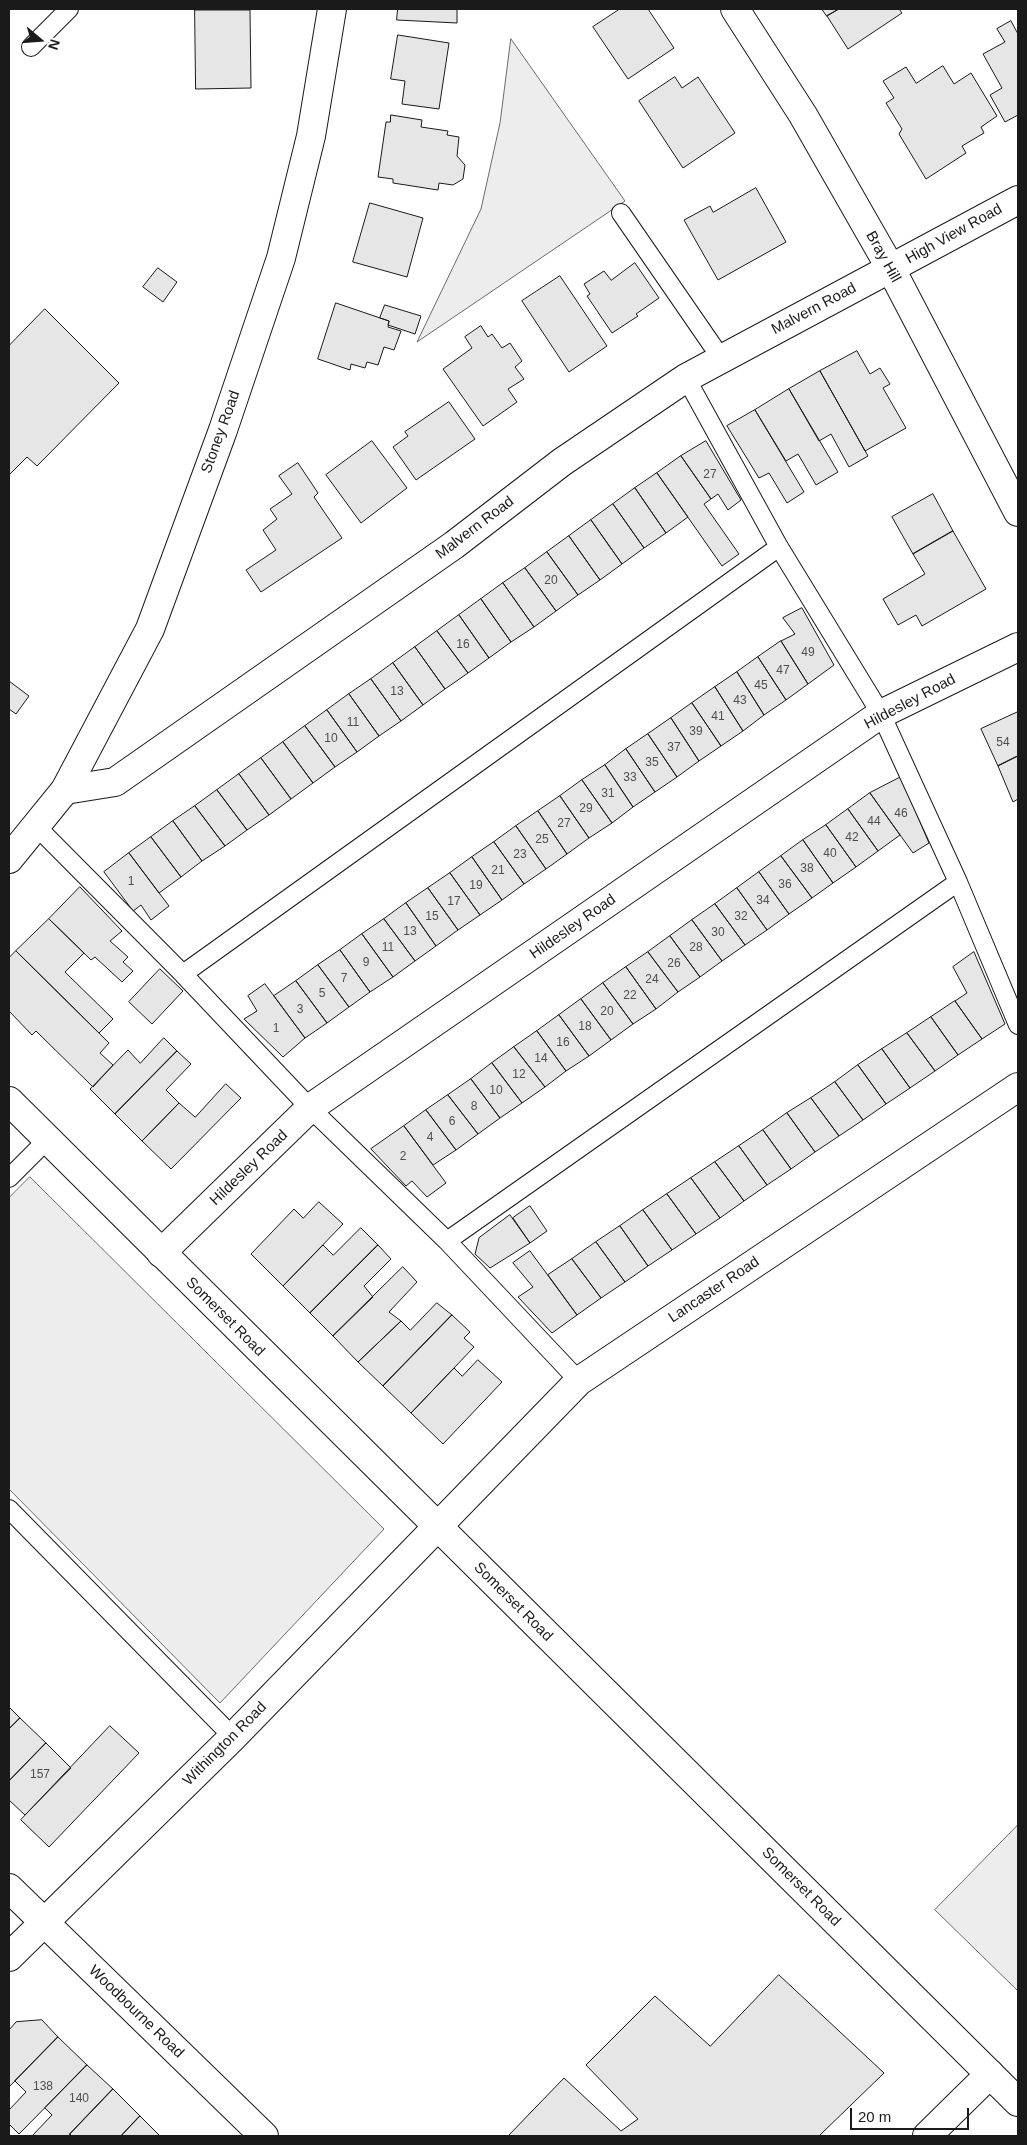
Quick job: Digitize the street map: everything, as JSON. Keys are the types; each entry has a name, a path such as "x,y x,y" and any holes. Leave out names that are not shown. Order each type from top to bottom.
{"main road":[{"name":"Stoney Road","path":"9,859 37,827 65,790 150,629 281,258 311,136 332,9"},
{"name":"Bray Hill","path":"735,9 803,115 890,269 1018,512"},
{"name":"High View Road","path":"890,269 1018,200"},
{"name":"Malvern Road","path":"65,790 115,782 454,545 562,462 686,378 890,269"},
{"name":"Hildesley Road","path":"161,1253 310,1108 881,714 1018,646"},
{"name":"Lancaster Road","path":"437,1526 579,1380 1018,1087"},
{"name":"Somerset Road","path":"9,1101 1018,2102"},
{"name":"Withington Road","path":"9,1957 233,1737 437,1526"},
{"name":"Woodbourne Road","path":"9,1888 264,2136"},
{"path":"927,2136 990,2074"}],"lane":[{"path":"31,47 69,9"},
{"path":"621,213 721,358"},
{"path":"686,378 779,547 881,714 958,882 1018,1025"},
{"path":"183,974 779,547"},
{"path":"37,827 183,974 310,1108 447,1242 579,1380"},
{"path":"447,1242 958,882"},
{"path":"9,1178 48,1138"},
{"path":"9,1509 233,1737"}],"shaded area":[{"path":"511,39 625,201 417,342 481,209 500,123"},
{"path":"30,1177 384,1529 220,1703 9,1489 9,1198"},
{"path":"1018,1825 1018,1991 935,1910"}],"building":[{"path":"398,9 457,9 457,23 397,20"},
{"path":"620,9 648,9 674,48 628,79 593,27"},
{"path":"822,9 839,9 827,16"},
{"path":"839,9 899,9 902,13 848,49 827,16"},
{"path":"195,10 250,10 251,88 196,89"},
{"path":"1011,21 1018,34 1018,115 1005,122 990,95 1002,88 983,54 1005,42 997,29"},
{"path":"398,35 449,43 439,109 402,104 405,81 391,79"},
{"path":"943,66 954,84 971,73 997,116 981,127 984,133 962,146 966,153 926,179 899,134 902,129 886,103 894,98 883,81 906,67 916,83"},
{"path":"675,77 682,88 698,77 735,133 683,168 639,101"},
{"path":"391,115 422,120 421,127 448,131 447,135 459,137 457,156 465,165 463,179 453,185 439,183 438,190 393,183 393,179 378,177 386,122 390,122"},
{"path":"756,188 786,242 718,280 684,220 710,206 713,212"},
{"path":"370,203 423,218 407,277 353,262"},
{"path":"635,263 659,298 636,314 638,316 612,333 587,296 590,294 584,284 604,271 611,280"},
{"path":"158,268 177,282 163,302 143,287"},
{"path":"560,276 607,346 569,372 522,301"},
{"path":"336,303 389,321 388,327 401,331 394,350 384,347 378,365 367,362 365,368 351,364 350,370 318,359"},
{"path":"385,305 421,316 415,334 388,325 389,321 380,318"},
{"path":"45,309 119,383 37,466 27,457 9,475 9,346"},
{"path":"481,326 488,337 492,334 502,348 510,343 522,361 515,367 524,379 508,389 517,402 483,426 443,369 472,348 465,337"},
{"path":"857,351 870,374 880,368 890,384 883,388 906,428 865,451 820,371"},
{"path":"820,371 868,456 849,467 831,434 819,441 789,389"},
{"path":"789,389 838,472 816,485 798,454 786,461 755,410"},
{"path":"449,402 475,439 416,480 393,447 408,436 405,432"},
{"path":"755,410 804,492 787,503 769,473 759,478 727,426"},
{"path":"372,441 407,488 361,523 326,475"},
{"path":"706,441 741,500 728,510 718,494 711,499 681,456"},
{"path":"681,456 711,499 704,504 739,554 722,566 657,473"},
{"path":"298,463 318,493 314,497 342,538 261,592 246,570 276,550 263,530 277,519 270,509 292,494 279,476"},
{"path":"657,473 688,517 666,533 635,488"},
{"path":"635,488 666,533 644,548 613,504"},
{"path":"933,494 953,531 913,554 892,517"},
{"path":"613,504 644,548 622,564 591,520"},
{"path":"591,520 622,564 600,580 569,536"},
{"path":"953,531 986,589 922,626 916,615 898,625 883,599 925,574 913,554"},
{"path":"569,536 600,580 578,595 547,552"},
{"path":"547,552 578,595 556,611 525,568"},
{"path":"525,568 556,611 534,627 503,583"},
{"path":"503,583 534,627 511,642 481,599"},
{"path":"481,599 511,642 489,658 459,615"},
{"path":"802,608 834,665 808,684 781,641 795,634 783,618"},
{"path":"459,615 489,658 468,673 437,631"},
{"path":"437,631 468,673 445,689 415,647"},
{"path":"781,641 808,684 786,700 758,657"},
{"path":"415,647 445,689 423,705 393,663"},
{"path":"758,657 786,700 764,715 737,672"},
{"path":"393,663 423,705 401,721 371,679"},
{"path":"737,672 764,715 743,731 715,687"},
{"path":"371,679 401,721 379,736 349,694"},
{"path":"9,681 29,696 16,714 9,709"},
{"path":"715,687 743,731 721,746 692,703"},
{"path":"349,694 379,736 357,752 327,710"},
{"path":"692,703 721,746 699,761 671,718"},
{"path":"327,710 357,752 335,767 305,726"},
{"path":"1018,712 1018,756 998,766 981,729"},
{"path":"671,718 699,761 677,777 648,734"},
{"path":"305,726 335,767 313,783 283,742"},
{"path":"648,734 677,777 655,792 626,749"},
{"path":"283,742 313,783 291,799 261,758"},
{"path":"626,749 655,792 633,807 605,765"},
{"path":"1018,756 1018,799 1013,802 998,766"},
{"path":"261,758 291,799 269,815 239,774"},
{"path":"605,765 633,807 612,823 582,780"},
{"path":"239,774 269,815 247,830 217,790"},
{"path":"901,777 929,843 913,853 870,793"},
{"path":"582,780 612,823 589,838 560,796"},
{"path":"217,790 247,830 225,846 195,806"},
{"path":"870,793 900,835 878,851 848,809"},
{"path":"560,796 589,838 567,854 538,811"},
{"path":"195,806 225,846 202,861 173,821"},
{"path":"848,809 878,851 856,867 826,825"},
{"path":"538,811 567,854 546,869 516,826"},
{"path":"173,821 202,861 181,877 151,837"},
{"path":"826,825 856,867 833,883 803,840"},
{"path":"516,826 546,869 524,884 494,842"},
{"path":"151,837 181,877 159,893 129,853"},
{"path":"803,840 833,883 812,898 781,856"},
{"path":"494,842 524,884 502,900 472,857"},
{"path":"129,853 169,906 151,920 141,905 133,911 104,872"},
{"path":"781,856 812,898 789,914 759,872"},
{"path":"472,857 502,900 480,915 450,873"},
{"path":"759,872 789,914 767,930 737,888"},
{"path":"450,873 480,915 458,930 428,888"},
{"path":"80,887 122,931 110,941 128,957 123,962 133,971 122,982 95,957 91,960 49,919"},
{"path":"428,888 458,930 436,946 406,903"},
{"path":"737,888 767,930 745,945 715,904"},
{"path":"406,903 436,946 415,961 384,919"},
{"path":"715,904 745,945 722,961 692,920"},
{"path":"49,919 84,953 65,972 113,1019 99,1033 16,951"},
{"path":"384,919 415,961 393,977 362,934"},
{"path":"692,920 722,961 700,977 670,936"},
{"path":"362,934 393,977 370,992 340,950"},
{"path":"670,936 700,977 678,992 648,952"},
{"path":"340,950 370,992 349,1007 318,965"},
{"path":"16,951 109,1043 100,1053 113,1065 93,1087 36,1031 32,1035 9,1011 9,958"},
{"path":"648,952 678,992 656,1009 626,967"},
{"path":"974,952 1005,1024 982,1039 955,1001 967,993 953,967"},
{"path":"318,965 349,1007 327,1023 296,981"},
{"path":"626,967 656,1009 633,1024 603,983"},
{"path":"160,969 183,991 152,1024 129,1002"},
{"path":"296,981 327,1023 305,1038 274,996"},
{"path":"603,983 633,1024 611,1040 581,999"},
{"path":"265,984 305,1038 283,1057 244,1019 257,1011 248,996"},
{"path":"581,999 611,1040 589,1056 559,1015"},
{"path":"955,1001 982,1039 958,1055 931,1017"},
{"path":"559,1015 589,1056 566,1071 537,1031"},
{"path":"931,1017 958,1055 935,1071 907,1033"},
{"path":"537,1031 566,1071 545,1087 514,1047"},
{"path":"907,1033 935,1071 910,1088 882,1049"},
{"path":"164,1038 177,1051 115,1114 90,1089 128,1050 140,1063"},
{"path":"514,1047 545,1087 522,1103 492,1063"},
{"path":"882,1049 910,1088 886,1104 858,1065"},
{"path":"177,1051 191,1064 166,1090 179,1103 142,1141 115,1114"},
{"path":"492,1063 522,1103 500,1118 471,1079"},
{"path":"858,1065 886,1104 863,1120 835,1082"},
{"path":"471,1079 500,1118 478,1134 448,1095"},
{"path":"835,1082 863,1120 839,1136 811,1098"},
{"path":"226,1084 241,1098 171,1169 142,1141 179,1103 195,1117"},
{"path":"448,1095 478,1134 456,1150 426,1110"},
{"path":"811,1098 839,1136 815,1152 787,1113"},
{"path":"426,1110 456,1150 433,1165 404,1126"},
{"path":"787,1113 815,1152 791,1169 763,1130"},
{"path":"404,1126 446,1183 427,1197 412,1181 406,1186 371,1149"},
{"path":"763,1130 791,1169 767,1185 739,1146"},
{"path":"739,1146 767,1185 744,1201 715,1162"},
{"path":"715,1162 744,1201 720,1218 691,1178"},
{"path":"691,1178 720,1218 696,1234 667,1194"},
{"path":"667,1194 696,1234 672,1250 643,1210"},
{"path":"319,1202 343,1224 283,1286 251,1254 294,1209 303,1218"},
{"path":"530,1206 547,1231 530,1243 513,1218"},
{"path":"643,1210 672,1250 648,1266 620,1226"},
{"path":"510,1215 530,1243 490,1268 475,1254 479,1238"},
{"path":"620,1226 648,1266 625,1282 596,1242"},
{"path":"361,1228 378,1245 310,1313 283,1286 323,1245 333,1255"},
{"path":"596,1242 625,1282 601,1298 572,1259"},
{"path":"378,1245 391,1259 364,1286 373,1297 333,1336 310,1313"},
{"path":"530,1251 577,1315 552,1333 518,1297 533,1287 513,1263"},
{"path":"572,1259 601,1298 577,1315 548,1275"},
{"path":"403,1267 417,1282 389,1312 401,1321 358,1362 333,1336"},
{"path":"437,1303 452,1315 383,1386 358,1362 401,1321 410,1330"},
{"path":"452,1315 470,1332 464,1338 474,1347 411,1413 383,1386"},
{"path":"478,1360 502,1382 443,1444 411,1413 454,1368 462,1376"},
{"path":"9,1707 20,1718 9,1729"},
{"path":"20,1718 46,1743 9,1781 9,1729"},
{"path":"110,1726 139,1753 49,1847 21,1820"},
{"path":"46,1743 71,1768 25,1815 9,1800 9,1781"},
{"path":"779,1975 884,2073 819,2136 508,2136 564,2078 621,2131 638,2119 586,2065 655,1996 710,2046"},
{"path":"42,2020 58,2037 9,2087 9,2030 16,2022"},
{"path":"58,2037 87,2065 19,2134 9,2124 9,2110 26,2092 15,2081"},
{"path":"87,2065 113,2089 68,2136 32,2136 52,2115 45,2108"},
{"path":"113,2089 140,2116 121,2136 72,2136 70,2134"},
{"path":"140,2116 160,2136 121,2136"}]}
